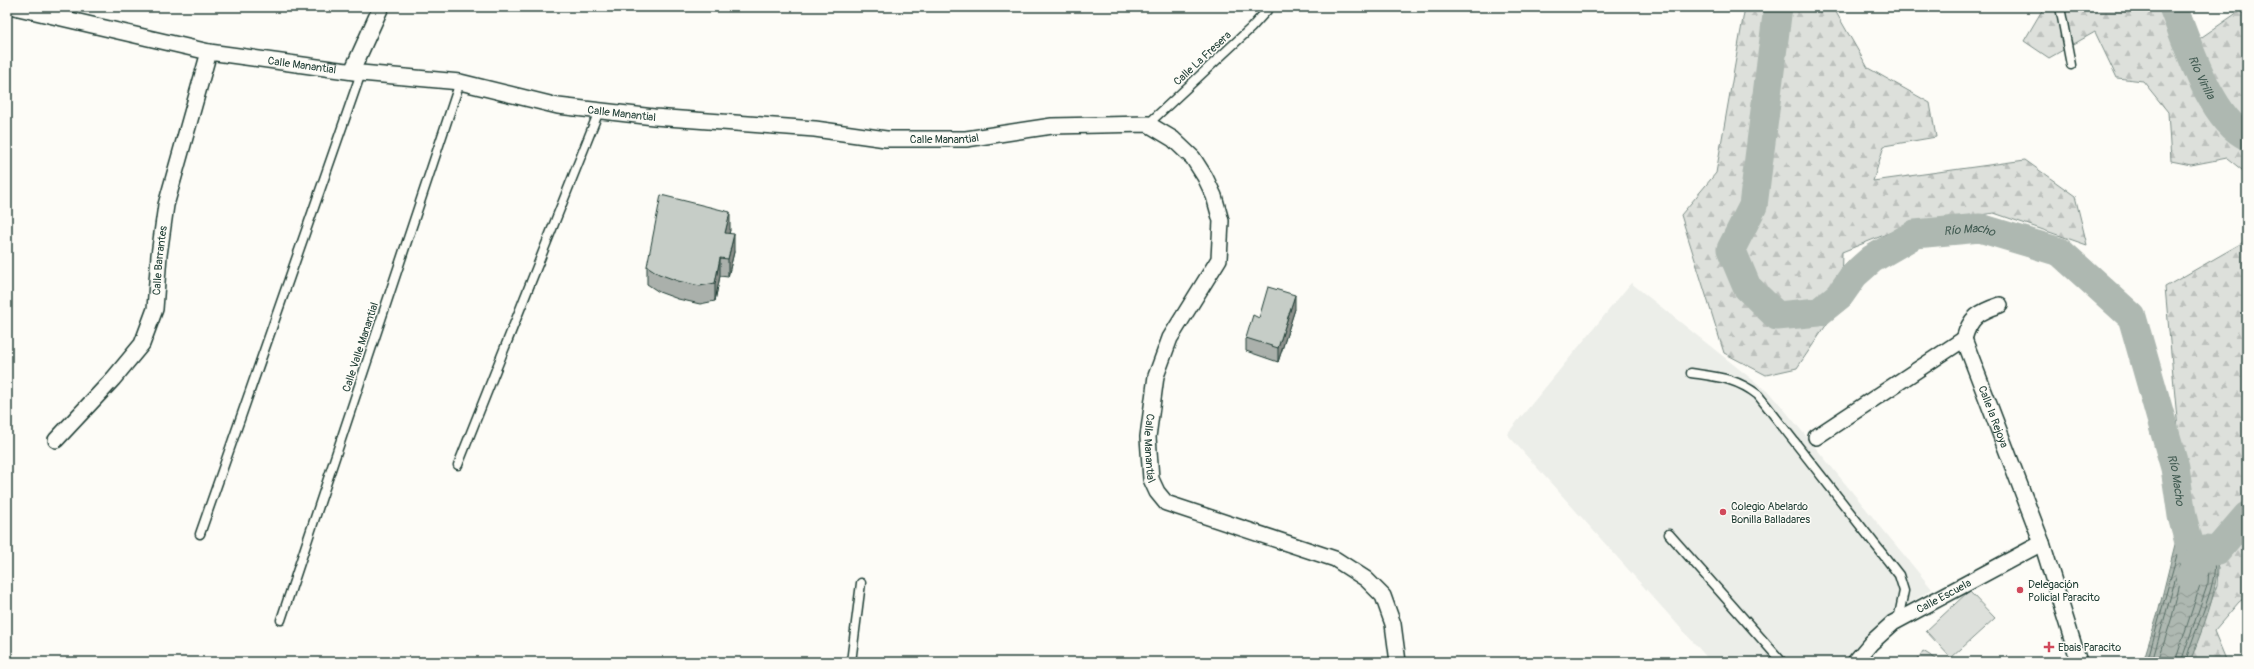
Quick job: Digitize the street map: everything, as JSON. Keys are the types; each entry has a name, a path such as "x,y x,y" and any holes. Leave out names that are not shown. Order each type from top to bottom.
{"street":[{"name":"Calle Manantial","path":"14,7 209,52 356,72 460,82 558,106 654,117 815,129 886,139 966,138 1052,126 1148,124 1173,139 1192,158 1205,177 1214,196 1221,221 1219,259 1170,338 1156,376 1148,437 1152,479 1157,492 1166,503 1335,559 1366,580 1383,596 1393,624 1398,662"},
{"path":"356,72 381,7"},
{"name":"Calle Barrantes","path":"56,440 113,379 142,344 156,310 159,255 166,205 209,52"},
{"path":"1816,437 1964,339 1968,326 1973,319 1982,311 2000,305"},
{"name":"Calle la Rejoya","path":"1964,339 2042,543 2079,662"},
{"name":"Calle Escuela","path":"1855,662 1871,643 1898,621 2042,543"}],"lane":[{"name":"Calle La Fresera","path":"1148,124 1251,28 1270,7"},
{"path":"2060,7 2071,65"},
{"path":"200,534 356,72"},
{"name":"Calle Valle Manantial","path":"281,620 460,82"},
{"path":"458,465 599,111"},
{"path":"1691,373 1732,379 1746,386 1758,395 1899,575 1904,591 1898,621"},
{"path":"1669,534 1782,662"},
{"path":"851,662 861,583"}],"shaded area":[{"name":"Colegio Abelardo Bonilla Balladares","path":"1631,283 1773,396 1932,589 1882,621 1852,652 1845,662 1711,662 1507,434"}],"green space":[{"path":"1745,7 1833,7 1868,68 1930,103 1936,137 1884,146 1873,181 2025,160 2075,196 2087,245 1994,213 1909,225 1842,252 1841,291 1829,321 1797,368 1766,375 1724,353 1681,215 1716,173"},
{"path":"2044,7 2183,7 2187,26 2199,39 2241,10 2247,16 2247,174 2227,158 2191,165 2171,161 2168,112 2143,81 2117,78 2095,32 2049,58 2024,41"},
{"path":"2247,235 2247,596 2239,602 2214,631 2227,662 2190,662 2217,585 2218,568 2205,550 2196,561 2184,516 2182,474 2165,287 2242,243"},
{"path":"1969,591 1995,618 1951,658 1926,631"},
{"path":"1923,651 1941,662 1916,662"}],"water":[{"path":"2182,516 2195,564 2205,550 2217,551 2216,580 2210,608 2190,662 2143,662 2158,613"}],"building":[{"path":"661,195 730,212 725,233 734,234 728,259 720,258 715,283 700,286 678,281 659,274 647,266"},
{"path":"1268,287 1295,295 1278,348 1246,338 1253,315 1259,318"}],"waterway":[{"name":"Río Macho","path":"1778,7 1753,206 1731,249 1747,287 1777,316 1819,312 1840,295 1854,275 1872,259 1915,234 1980,228 2060,252 2132,317 2175,468 2182,516 2195,565"},
{"name":"Río Virilla","path":"2173,7 2193,59 2211,97 2222,114 2234,127 2247,136"},
{"name":"Río Virilla","path":"2190,576 2205,550 2217,551 2247,516"}],"place":[{"name":"Colegio Abelardo Bonilla Balladares","path":"1723,512"},
{"name":"Delegación Policial Paracito","path":"2020,590"},
{"name":"Ebais Paracito","path":"2049,647"}]}
